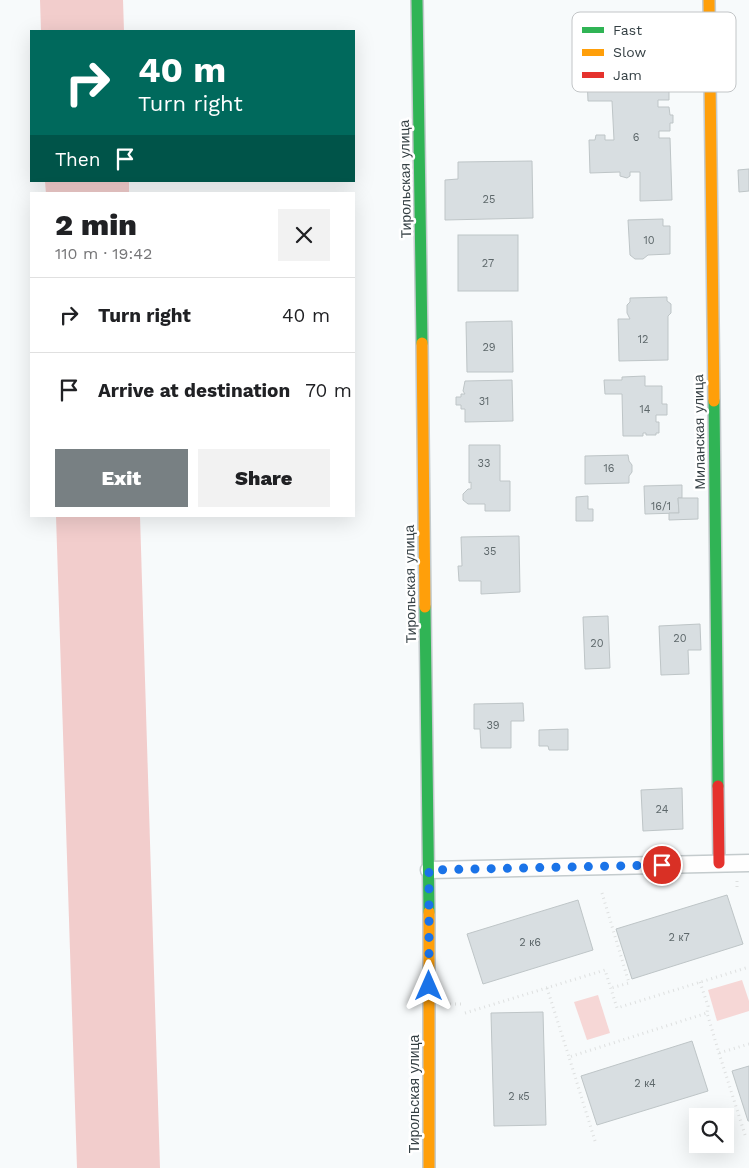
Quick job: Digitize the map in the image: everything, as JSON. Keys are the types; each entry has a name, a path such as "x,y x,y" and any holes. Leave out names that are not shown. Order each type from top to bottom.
{"street":[{"name":"Тирольская улица","path":"417,0 429,870 429,1168"},
{"name":"Миланская улица","path":"710,92 719,863"},
{"path":"429,870 749,863"}],"path":[{"path":"602,893 629,983 610,988"},
{"path":"465,1013 605,970 617,1008 749,967"},
{"path":"700,982 708,1006 707,1014 746,1138"},
{"path":"548,988 595,1141"},
{"path":"569,1057 707,1014"},
{"path":"719,1053 749,1044"}],"shaded area":[{"path":"40,0 123,0 124,30 41,30"},
{"path":"45,182 129,182 129,192 46,192"},
{"path":"56,517 140,517 160,1168 77,1168"},
{"path":"742,980 749,1001 749,1011 717,1021 708,990"},
{"path":"598,995 610,1033 587,1040 574,1002"}],"building":[{"path":"588,92 669,92 669,100 658,100 658,107 669,107 670,115 673,115 670,131 659,131 659,138 670,138 672,200 640,201 640,172 630,172 630,176 627,178 620,176 620,172 590,173 589,140 595,140 596,135 605,135 605,140 614,140 612,101 588,101"},
{"path":"532,161 533,218 445,220 445,180 458,179 458,162"},
{"path":"749,169 749,191 739,192 738,170"},
{"path":"663,219 663,226 670,226 670,254 648,255 643,259 635,259 630,255 628,220"},
{"path":"458,235 518,235 518,291 458,291"},
{"path":"667,297 667,301 671,304 671,313 668,316 668,360 619,361 618,319 630,319 627,313 627,305 630,302 630,298"},
{"path":"512,321 513,372 467,372 466,322"},
{"path":"645,376 645,386 662,386 662,404 667,404 667,415 656,415 656,422 659,422 659,433 656,433 656,435 646,435 646,433 643,433 643,436 623,436 622,394 605,394 604,380 622,380 622,377"},
{"path":"512,380 513,421 465,422 465,409 461,409 461,405 456,405 456,397 461,397 461,394 465,394 463,391 465,381"},
{"path":"469,445 500,445 500,481 510,481 510,511 485,511 485,504 468,504 463,500 463,494 468,489 471,489 471,482 469,483"},
{"path":"628,455 632,465 629,483 585,484 585,456"},
{"path":"682,485 682,498 678,498 679,513 645,514 644,486"},
{"path":"588,496 588,509 593,509 593,521 576,521 576,497"},
{"path":"678,498 698,498 698,519 669,520 669,513 679,513"},
{"path":"519,536 520,592 481,594 481,581 459,581 458,566 462,566 461,537"},
{"path":"608,616 610,668 585,669 583,617"},
{"path":"700,624 701,650 688,650 689,674 661,675 659,626"},
{"path":"523,703 524,721 511,721 511,748 481,748 480,729 474,729 474,704"},
{"path":"568,729 568,750 549,750 548,746 539,746 539,730"},
{"path":"682,788 683,829 643,831 641,790"},
{"path":"727,895 743,944 632,979 616,929"},
{"path":"578,900 593,950 483,984 467,934"},
{"path":"543,1012 546,1125 494,1126 491,1013"},
{"path":"692,1041 708,1091 597,1125 581,1076"},
{"path":"749,1066 749,1121 748,1121 732,1071"}],"traffic: fast":[{"path":"417,0 422,343"},
{"path":"714,401 718,786"},
{"path":"425,607 429,912"}],"traffic: slow":[{"path":"709,0 709,12"},
{"path":"710,92 714,401"},
{"path":"422,343 425,607"},
{"path":"429,912 429,1168"}],"traffic: jam":[{"path":"718,786 719,863"}],"route":[{"path":"429,986 429,870 662,865"}]}
